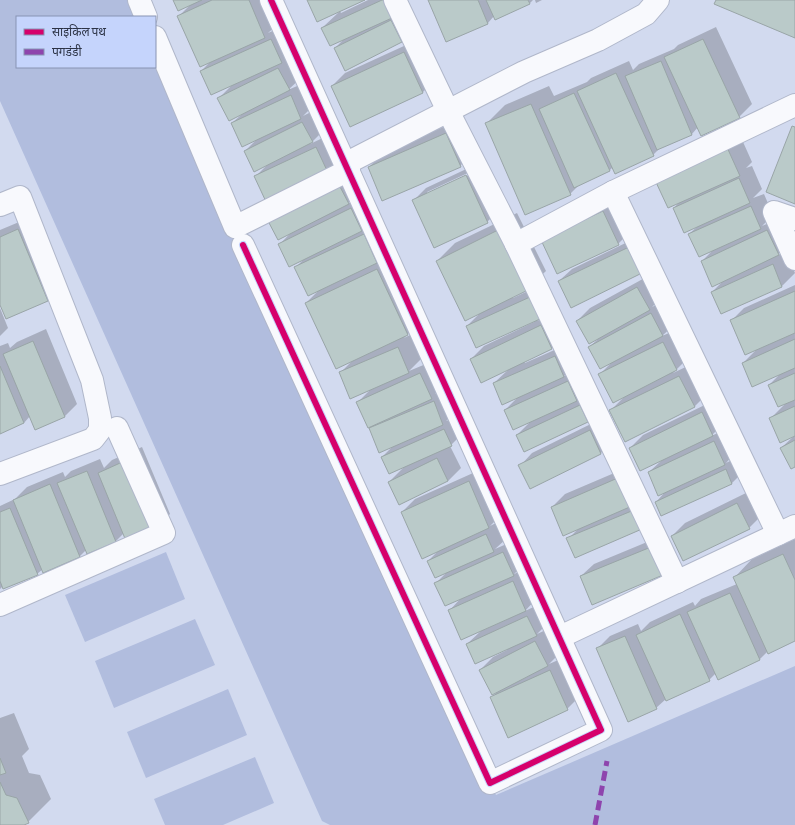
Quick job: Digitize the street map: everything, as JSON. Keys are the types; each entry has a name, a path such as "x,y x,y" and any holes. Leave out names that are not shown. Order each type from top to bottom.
{"street":[{"path":"139,0 146,16"},
{"path":"243,245 490,783 601,730 271,0"},
{"path":"395,0 448,111 516,244 677,582"},
{"path":"156,40 235,227 448,111 524,72 598,40 646,14 658,0"},
{"path":"516,244 614,192 795,105"},
{"path":"560,637 787,530 614,192"},
{"path":"0,205 20,197 92,380 100,418 100,430 93,439 0,474"},
{"path":"795,219 774,212 795,259"},
{"path":"0,605 164,533 117,428"}],"shaded area":[{"path":"0,0 130,0 138,16 16,16 16,68 156,68 156,56 496,795 795,666 795,825 330,825 322,821 0,101"},
{"path":"166,552 185,599 85,642 65,595"},
{"path":"195,619 215,665 114,708 95,661"},
{"path":"228,689 247,735 146,778 127,732"},
{"path":"255,757 274,803 223,825 165,825 154,799"}],"building":[{"path":"173,0 202,0 178,11"},
{"path":"212,0 249,0 265,38 200,67 177,16"},
{"path":"307,0 365,0 317,22"},
{"path":"382,0 385,0 392,18 330,46 321,28"},
{"path":"428,0 478,0 488,24 446,42"},
{"path":"486,0 528,0 530,4 495,20"},
{"path":"716,0 795,0 795,38 714,4"},
{"path":"391,20 402,42 345,71 334,48"},
{"path":"271,39 282,63 211,95 200,71"},
{"path":"703,39 740,118 701,136 664,57"},
{"path":"404,52 423,93 350,127 331,86"},
{"path":"661,61 692,135 657,150 625,76"},
{"path":"278,68 290,90 229,121 217,98"},
{"path":"616,73 654,156 615,174 577,91"},
{"path":"574,93 610,171 574,188 539,109"},
{"path":"291,95 301,119 242,147 231,123"},
{"path":"531,104 571,195 525,215 485,123"},
{"path":"302,122 313,142 254,172 244,151"},
{"path":"792,126 795,127 795,204 766,192"},
{"path":"446,133 461,167 382,201 368,167"},
{"path":"726,145 740,176 668,208 654,178"},
{"path":"316,147 330,177 268,206 254,176"},
{"path":"466,175 488,223 434,248 412,200"},
{"path":"739,178 750,203 684,233 673,208"},
{"path":"338,183 349,204 278,240 267,219"},
{"path":"751,206 761,229 699,257 688,234"},
{"path":"351,208 362,231 289,267 278,244"},
{"path":"603,211 619,245 557,274 541,240"},
{"path":"18,229 48,301 6,319 0,305 0,237"},
{"path":"498,230 528,290 465,321 436,261"},
{"path":"767,230 779,255 712,287 701,261"},
{"path":"364,234 377,263 308,296 294,267"},
{"path":"629,247 642,273 571,308 558,281"},
{"path":"773,264 782,287 721,314 711,292"},
{"path":"377,269 408,335 336,369 305,303"},
{"path":"637,287 650,310 589,344 576,321"},
{"path":"795,291 795,333 745,355 730,320"},
{"path":"530,297 540,319 476,348 466,326"},
{"path":"651,313 663,336 600,369 588,347"},
{"path":"541,325 552,349 481,383 470,359"},
{"path":"795,339 795,368 752,387 742,363"},
{"path":"33,341 65,417 35,430 3,354"},
{"path":"663,342 677,370 613,403 598,374"},
{"path":"398,347 409,373 350,399 339,372"},
{"path":"555,356 564,377 502,405 493,383"},
{"path":"0,366 24,423 0,434"},
{"path":"420,373 432,399 368,428 356,402"},
{"path":"795,373 795,400 778,407 768,385"},
{"path":"679,376 695,407 625,442 609,410"},
{"path":"568,381 577,401 513,430 504,410"},
{"path":"434,401 443,425 379,453 369,428"},
{"path":"580,405 588,422 524,452 516,435"},
{"path":"795,406 795,436 780,443 769,418"},
{"path":"702,412 713,436 640,471 629,448"},
{"path":"444,429 452,446 389,474 381,457"},
{"path":"590,430 601,454 530,489 518,465"},
{"path":"795,440 795,467 791,469 780,448"},
{"path":"714,441 725,465 658,496 648,472"},
{"path":"437,458 448,481 399,505 388,482"},
{"path":"129,459 158,528 126,541 98,473"},
{"path":"726,469 732,484 661,516 655,502"},
{"path":"87,471 116,542 87,554 57,483"},
{"path":"620,477 632,506 563,536 551,507"},
{"path":"469,481 489,528 422,559 401,512"},
{"path":"50,484 80,557 43,573 13,500"},
{"path":"737,503 750,529 683,561 671,536"},
{"path":"10,508 38,575 3,589 0,581 0,512"},
{"path":"634,510 642,529 575,558 566,538"},
{"path":"486,534 494,552 435,578 427,561"},
{"path":"651,547 663,575 592,605 580,576"},
{"path":"503,552 514,576 445,606 434,583"},
{"path":"783,554 795,580 795,641 768,654 733,577"},
{"path":"513,581 526,611 461,640 448,610"},
{"path":"730,593 760,660 718,680 687,612"},
{"path":"680,614 710,681 666,701 636,635"},
{"path":"527,616 537,636 475,664 466,644"},
{"path":"625,636 657,709 628,722 596,648"},
{"path":"535,641 548,666 492,695 479,670"},
{"path":"550,670 568,710 508,738 490,697"},
{"path":"0,758 6,773 0,775"},
{"path":"0,782 6,795 17,798 29,823 24,825 0,825"}],"marked path":[{"path":"595,825 607,761"}],"cycle path":[{"path":"243,245 490,783 601,730 271,0"}]}
